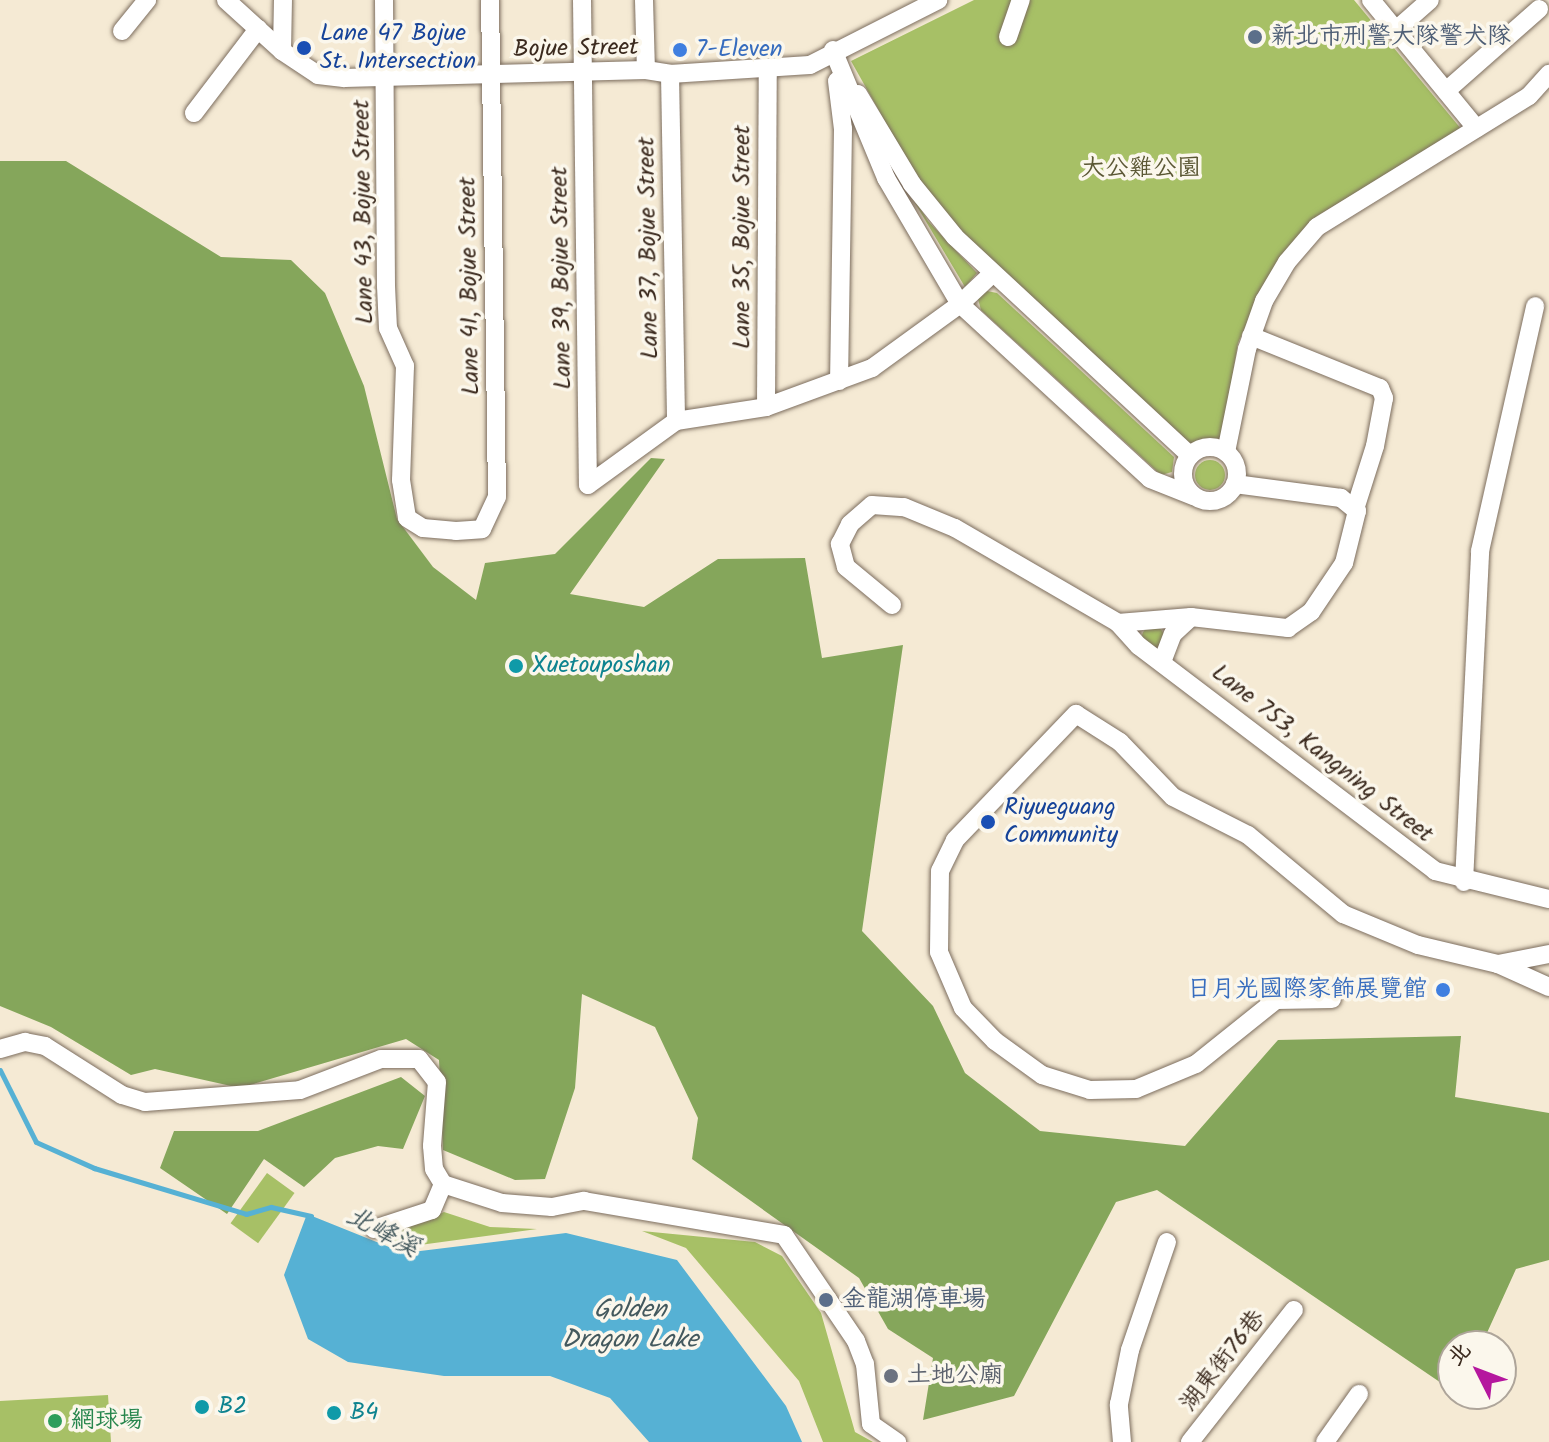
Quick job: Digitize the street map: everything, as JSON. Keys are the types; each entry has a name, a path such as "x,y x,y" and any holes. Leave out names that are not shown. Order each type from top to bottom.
{"street":[{"path":"122,31 147,0"},
{"name":"Bojue Street","path":"226,0 282,51 318,75 385,76 646,70 670,74 810,65 833,50 938,0"},
{"path":"282,51 283,0"},
{"path":"384,0 385,76"},
{"name":"Lane 41, Bojue Street","path":"490,0 497,497"},
{"name":"Lane 39, Bojue Street","path":"582,0 588,485 676,421"},
{"path":"644,0 646,70"},
{"path":"1008,37 1021,0"},
{"path":"1371,0 1476,128"},
{"path":"1396,30 1430,0"},
{"path":"1446,91 1539,9"},
{"path":"194,113 258,29"},
{"path":"833,50 912,184 992,274 1190,455"},
{"path":"833,50 886,178 960,304 1150,479 1193,496 1219,500 1235,484 1235,463 1226,452 1206,447 1190,455 1183,481 1193,496"},
{"path":"833,50 843,129 839,381"},
{"name":"Lane 35, Bojue Street","path":"766,407 768,68"},
{"name":"Lane 37, Bojue Street","path":"670,74 676,421"},
{"path":"1226,452 1251,336 1287,262 1317,227 1529,96 1549,74"},
{"name":"Lane 43, Bojue Street","path":"385,76 388,328 405,366 401,480 407,518 423,528 482,529 497,497"},
{"path":"676,421 766,407 872,368 960,304 992,274"},
{"path":"1464,882 1480,551 1535,306"},
{"path":"892,605 846,567 840,544 850,524 872,505 904,507 955,528 1118,623 1191,617 1288,628 1311,612 1344,563 1357,524 1355,509 1375,446 1384,398 1380,388 1251,336"},
{"path":"1235,484 1341,498 1355,509"},
{"path":"1162,662 1173,634 1191,617"},
{"name":"Lane 753, Kangning Street","path":"1118,623 1132,641 1404,850 1464,882 1549,899"},
{"path":"1332,999 1276,1000 1196,1064 1136,1089 1090,1090 1042,1075 995,1041 963,1008 939,952 940,871 955,840 1076,714 1120,742 1173,797 1248,835 1343,914 1418,945 1498,964 1549,987"},
{"path":"1498,964 1549,954"},
{"path":"0,1049 25,1042 45,1046 122,1095 177,1103 300,1090 381,1059 408,1055 419,1059 437,1082 432,1146 434,1169 443,1184 502,1203 552,1207 584,1201 784,1235 796,1246 856,1341 865,1364 871,1424 897,1442"},
{"path":"374,1229 432,1210 443,1184"},
{"path":"1122,1442 1119,1404 1130,1350 1167,1242"},
{"name":"湖東街76巷","path":"1190,1442 1294,1310"},
{"path":"1325,1442 1359,1394"}],"green space":[{"name":"大公雞公園","path":"974,0 1354,0 1462,130 1317,216 1260,293 1238,343 1221,443 1188,445 964,236 914,173 851,61"},
{"path":"862,114 928,221 977,273 965,287"},
{"path":"0,161 66,161 221,257 291,260 325,293 364,386 397,519 433,567 476,600 485,563 555,554 651,458 665,459 570,594 644,607 718,559 805,558 822,658 903,645 862,931 933,1006 965,1073 1040,1131 1185,1146 1278,1040 1461,1036 1455,1097 1549,1113 1549,1260 1516,1269 1488,1330 1437,1330 1437,1380 1157,1190 1116,1202 1014,1396 923,1420 933,1358 888,1329 859,1278 692,1159 698,1118 655,1027 582,994 575,1088 545,1179 515,1180 443,1150 439,1060 406,1039 240,1088 155,1069 131,1075 51,1027 0,1006"},
{"path":"987,291 997,293 1174,457 1172,472 1161,475 981,310 978,299"},
{"path":"1210,460 1216,461 1224,469 1224,481 1216,489 1210,490 1204,489 1196,481 1195,475 1196,469 1204,461"},
{"path":"1153,626 1164,637 1153,648 1142,637"},
{"path":"401,1077 425,1096 403,1149 378,1146 335,1158 304,1187 264,1159 227,1214 160,1168 174,1131 258,1131"},
{"path":"267,1173 295,1193 258,1243 231,1223"},
{"path":"444,1212 490,1227 537,1229 405,1247 383,1238"},
{"path":"642,1231 755,1242 782,1256 821,1313 855,1432 873,1442 823,1442 799,1381 686,1248"},
{"name":"網球場","path":"108,1395 111,1442 0,1442 0,1401"}],"water":[{"name":"Golden Dragon Lake","path":"307,1214 404,1253 566,1233 677,1260 786,1406 802,1442 649,1442 610,1398 550,1376 444,1376 348,1362 308,1339 284,1275"}],"waterway":[{"name":"北峰溪","path":"0,1070 36,1142 94,1168 246,1214 271,1207 311,1216"}],"place":[{"name":"新北市刑警大隊警犬隊","path":"1255,37"},
{"name":"Lane 47 Bojue St. Intersection","path":"304,48"},
{"name":"7-Eleven","path":"680,50"},
{"name":"Xuetouposhan","path":"516,666"},
{"name":"Riyueguang Community","path":"988,822"},
{"name":"日月光國際家飾展覽館","path":"1443,990"},
{"name":"金龍湖停車場","path":"826,1300"},
{"name":"土地公廟","path":"891,1376"},
{"name":"B2","path":"202,1407"},
{"name":"B4","path":"334,1413"},
{"name":"網球場","path":"55,1421"}]}
